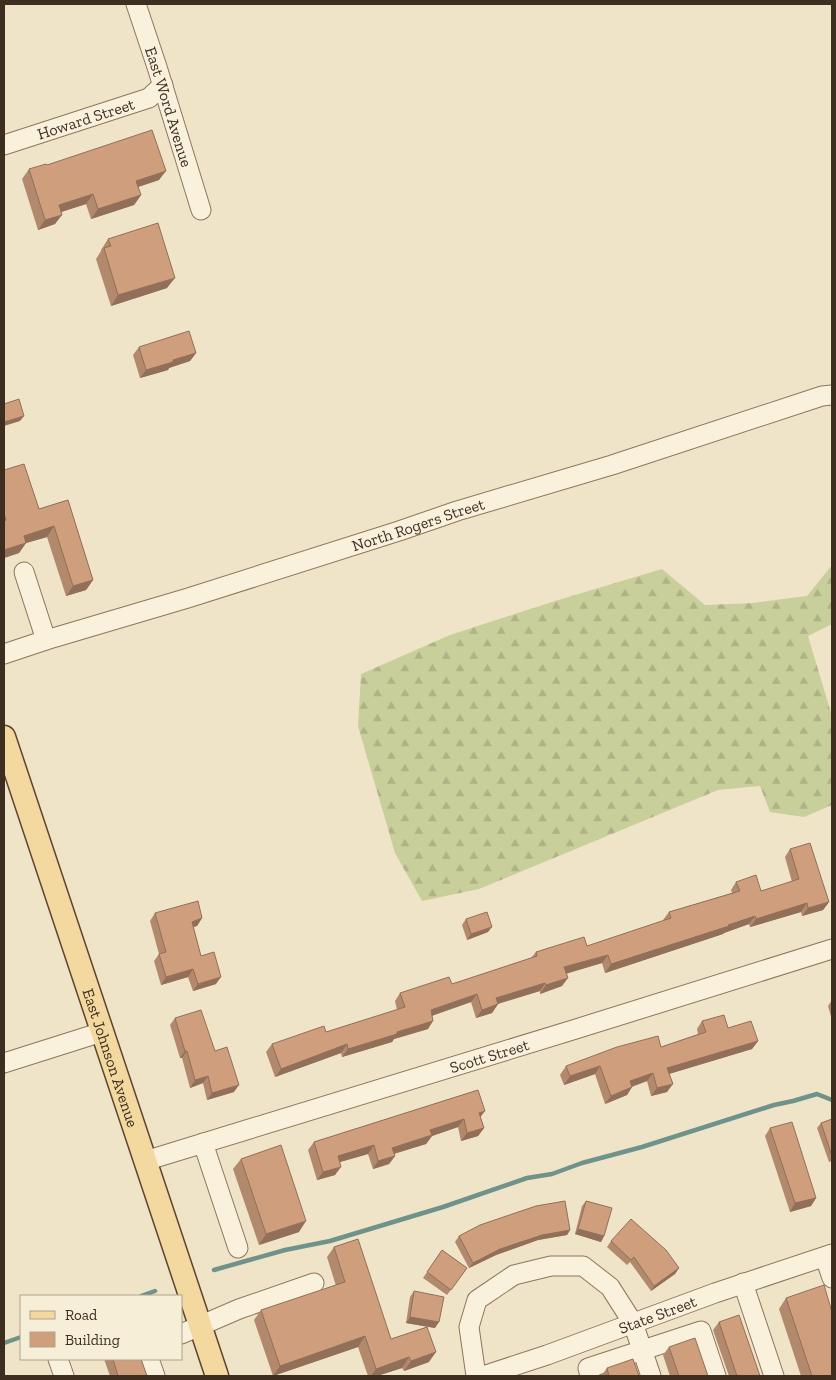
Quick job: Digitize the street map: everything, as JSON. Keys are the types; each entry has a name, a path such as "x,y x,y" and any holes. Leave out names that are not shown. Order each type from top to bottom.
{"main road":[{"name":"East Johnson Avenue","path":"4,737 10,779 102,1032 145,1161 181,1295"},
{"name":"East Johnson Avenue","path":"182,1297 191,1330 217,1376"}],"street":[{"name":"East Word Avenue","path":"136,4 201,210"},
{"name":"Howard Street","path":"4,145 149,98 163,85"},
{"name":"North Rogers Street","path":"4,654 197,595 457,511 612,466 822,396 832,396"},
{"path":"24,572 46,640"},
{"name":"Scott Street","path":"145,1161 832,949"},
{"path":"4,1063 102,1032"},
{"path":"203,1143 238,1248"},
{"path":"829,1256 832,1278"},
{"name":"State Street","path":"483,1376 547,1356 633,1323 829,1256"},
{"path":"476,1376 469,1327 477,1300 514,1275 551,1266 583,1266 610,1286 633,1323 652,1376"},
{"path":"191,1330 239,1309 314,1284"},
{"path":"743,1284 774,1376"},
{"path":"590,1376 588,1368 702,1331 716,1376"},
{"path":"58,1360 64,1376"},
{"path":"150,1360 155,1376"}],"green space":[{"path":"832,565 832,624 808,636 832,716 832,805 804,817 770,812 760,786 718,790 479,889 422,901 395,853 358,726 361,674 450,635 662,569 705,605 753,603 807,596"}],"building":[{"path":"152,130 166,171 136,181 141,195 98,209 93,194 59,205 62,215 45,220 29,169 47,165"},
{"path":"158,223 175,278 118,295 104,248 111,246 108,239"},
{"path":"189,331 196,353 146,370 139,347"},
{"path":"19,399 24,416 4,422 4,404"},
{"path":"24,464 39,509 68,500 93,580 73,586 54,526 24,536 26,543 4,550 4,521 6,520 4,513 4,470"},
{"path":"810,843 829,902 808,908 807,903 756,919 755,916 611,964 608,955 564,967 568,978 496,998 498,1004 482,1010 477,994 431,1010 433,1021 348,1049 347,1044 281,1069 272,1044 324,1026 326,1032 405,1007 400,993 449,977 452,984 537,956 536,952 584,937 587,946 671,918 669,912 740,891 736,882 756,875 761,891 799,879 790,849"},
{"path":"198,901 202,918 192,922 201,956 214,952 221,977 198,984 193,969 166,977 159,954 166,952 155,913"},
{"path":"487,912 492,927 471,934 466,919"},
{"path":"201,1010 215,1051 227,1047 239,1085 212,1093 208,1076 195,1080 175,1018"},
{"path":"724,1015 728,1028 751,1021 758,1041 667,1068 673,1084 657,1088 653,1073 630,1081 632,1087 611,1096 600,1066 570,1076 566,1066 617,1047 658,1036 661,1047 706,1032 702,1021"},
{"path":"478,1090 485,1111 479,1113 484,1128 467,1133 464,1119 430,1130 432,1135 392,1148 395,1156 378,1161 374,1145 338,1156 341,1167 323,1172 314,1142"},
{"path":"832,1119 832,1156 821,1123"},
{"path":"792,1122 816,1198 795,1203 770,1128"},
{"path":"281,1145 306,1221 266,1234 241,1159"},
{"path":"565,1201 570,1230 542,1235 500,1249 473,1263 459,1236 480,1225 536,1206"},
{"path":"586,1201 612,1208 604,1236 578,1229"},
{"path":"631,1219 666,1250 679,1268 654,1286 634,1257 631,1260 611,1241"},
{"path":"358,1239 391,1339 427,1327 436,1352 411,1361 409,1357 376,1369 365,1336 280,1366 261,1310 345,1282 334,1247"},
{"path":"442,1250 467,1268 451,1290 427,1272"},
{"path":"824,1285 832,1312 832,1376 812,1376 786,1298"},
{"path":"414,1291 444,1297 439,1322 410,1317"},
{"path":"739,1315 760,1376 737,1376 719,1322"},
{"path":"695,1338 708,1376 679,1376 669,1347"},
{"path":"633,1359 639,1376 609,1376 607,1368"},
{"path":"113,1360 141,1360 147,1376 118,1376"}],"waterway":[{"path":"214,1270 285,1250 330,1241 443,1207 527,1178 552,1174 582,1163 642,1147 774,1105 817,1094 832,1100"},
{"path":"144,1295 155,1291"},
{"path":"4,1343 20,1337"}]}
